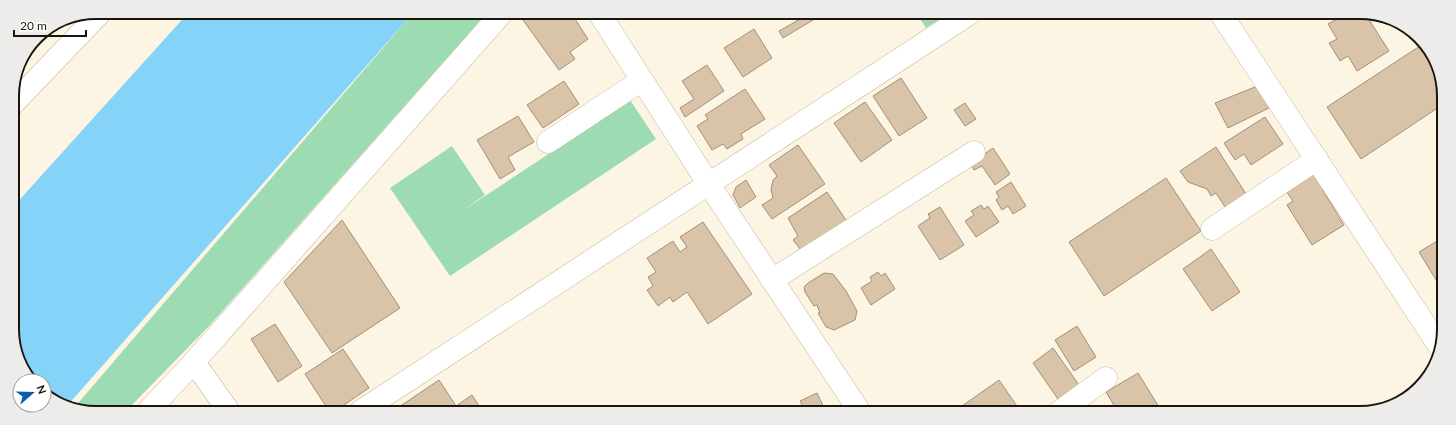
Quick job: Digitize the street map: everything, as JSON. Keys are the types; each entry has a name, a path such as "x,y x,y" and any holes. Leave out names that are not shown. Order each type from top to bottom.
{"street":[{"path":"19,98 94,19"},
{"path":"153,406 194,362 497,19"},
{"path":"603,19 708,183 856,406"},
{"path":"369,406 961,19"},
{"path":"1224,19 1436,341"},
{"path":"548,142 642,80"},
{"path":"772,280 974,152"},
{"path":"1212,229 1316,159"},
{"path":"194,362 225,406"},
{"path":"1067,406 1106,378"}],"green space":[{"path":"408,19 482,19 210,325 131,406 96,406 78,403"},
{"path":"920,19 940,19 926,28"},
{"path":"630,100 656,139 450,276 390,188 452,146 485,195 461,212"}],"water":[{"path":"183,19 408,19 71,401 52,392 52,373 32,372 20,344 19,200"}],"building":[{"path":"575,19 588,39 570,52 575,59 559,70 523,20"},
{"path":"800,19 815,19 783,38 779,31"},
{"path":"1337,19 1369,20 1389,51 1357,71 1348,56 1340,61 1329,43 1337,39 1328,24"},
{"path":"754,29 772,58 743,77 724,48"},
{"path":"1419,47 1427,58 1436,81 1437,108 1361,159 1327,107"},
{"path":"707,65 724,91 685,117 680,108 694,99 682,81"},
{"path":"901,78 927,118 899,136 873,96"},
{"path":"564,81 579,104 543,128 527,105"},
{"path":"1260,85 1271,107 1228,128 1215,103"},
{"path":"745,89 765,119 741,134 743,139 727,149 723,144 712,150 697,126 708,119 705,115"},
{"path":"865,102 892,140 861,162 834,123"},
{"path":"965,103 976,119 965,126 954,110"},
{"path":"518,116 534,142 508,157 515,170 500,179 477,140"},
{"path":"1265,117 1283,144 1251,165 1244,154 1235,160 1224,143"},
{"path":"798,145 825,184 772,219 762,205 773,198 771,190 773,180 777,176 769,165"},
{"path":"1216,147 1246,194 1225,207 1216,193 1211,196 1207,189 1188,182 1180,171"},
{"path":"993,148 1010,174 995,185 982,166 974,170 970,164"},
{"path":"1316,172 1325,187 1322,189 1344,225 1312,245 1287,205 1293,201 1286,191"},
{"path":"1166,178 1201,231 1104,296 1069,242"},
{"path":"746,180 756,197 740,208 733,195 736,187"},
{"path":"1011,182 1026,206 1013,214 1008,206 1002,210 996,200 999,197 996,192"},
{"path":"827,192 848,223 801,250 793,240 798,236 788,218"},
{"path":"981,205 984,209 988,206 999,222 976,237 965,221 974,215 971,211"},
{"path":"940,207 964,245 940,260 918,226 930,218 928,214"},
{"path":"342,220 400,308 332,353 284,282"},
{"path":"703,222 752,294 708,324 687,292 673,302 670,297 658,306 647,290 653,286 648,277 656,272 647,258 673,241 680,252 687,247 680,237"},
{"path":"1437,241 1437,281 1419,252"},
{"path":"1211,249 1240,292 1212,311 1183,269"},
{"path":"878,272 881,276 885,273 895,289 871,305 861,288 872,281 870,277"},
{"path":"824,273 833,274 846,291 857,311 855,320 834,330 826,327 818,313 820,313 817,305 814,306 805,292 804,287"},
{"path":"275,324 302,366 278,382 251,339"},
{"path":"1077,326 1096,357 1074,371 1055,340"},
{"path":"1053,348 1079,385 1058,399 1033,363"},
{"path":"343,349 369,388 342,406 326,406 305,374"},
{"path":"1138,373 1158,406 1114,406 1106,392"},
{"path":"439,380 456,406 400,406"},
{"path":"999,380 1017,406 962,406"},
{"path":"817,393 823,406 802,406 800,401"},
{"path":"472,395 479,406 456,406"}]}
